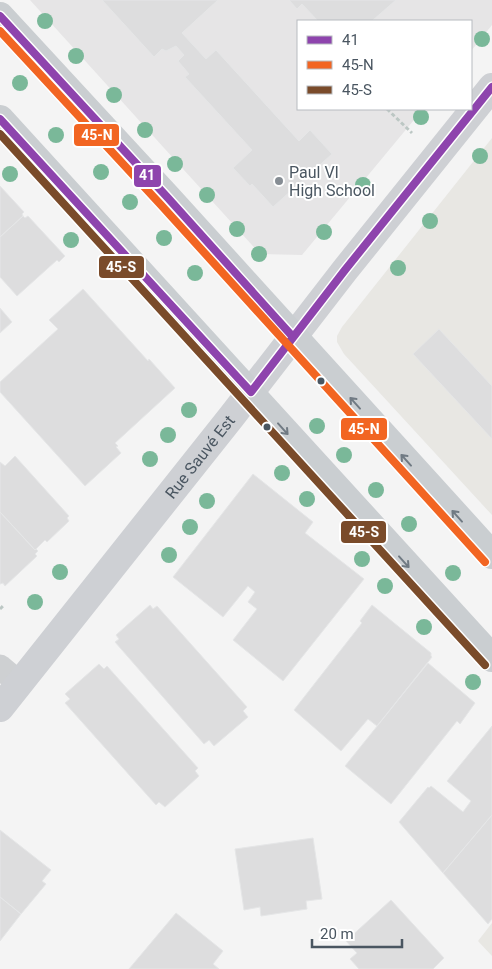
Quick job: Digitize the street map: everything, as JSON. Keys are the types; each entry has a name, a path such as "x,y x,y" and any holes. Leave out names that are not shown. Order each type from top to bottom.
{"main road":[{"path":"0,16 492,555"},
{"name":"Rue Sauvé Est","path":"0,708 9,675 251,392 492,87"},
{"path":"0,120 251,392 492,658"}],"path":[{"path":"388,110 412,133"}],"shaded area":[{"name":"Paul VI High School","path":"30,0 492,0 492,25 472,50 472,20 297,20 297,110 422,110 302,255 260,254"},
{"path":"492,138 492,515 344,354 337,342 337,336 342,327"},
{"path":"492,923 492,956 478,941"}],"building":[{"path":"102,0 218,0 182,33 206,59 216,50 299,141 310,130 332,154 273,207 252,184 250,186 233,168 252,150 185,77 189,74 178,61 184,55 176,46 166,51 162,49 154,57"},
{"path":"289,0 396,0 373,20 317,20 302,4 297,9"},
{"path":"0,186 24,212 23,216 0,237"},
{"path":"23,216 25,218 28,216 65,256 59,262 57,260 17,296 0,277 0,237"},
{"path":"83,289 175,388 115,443 121,453 85,486 0,392 0,382 58,329 49,320"},
{"path":"0,308 12,322 0,333"},
{"path":"439,329 492,386 492,439 413,354"},
{"path":"15,456 69,516 67,518 69,521 47,542 45,540 35,550 0,512 0,462 5,466"},
{"path":"253,474 313,522 305,533 364,579 283,681 233,640 257,609 248,602 255,592 248,586 223,617 173,577"},
{"path":"0,512 38,551 35,554 37,556 5,586 3,583 0,584"},
{"path":"150,605 153,609 157,606 247,707 243,711 248,717 214,746 209,740 204,744 115,642 119,639 116,635"},
{"path":"372,605 431,653 432,657 377,726 368,719 341,751 294,710 362,623 360,621"},
{"path":"428,663 475,703 460,724 457,721 391,804 345,766"},
{"path":"99,664 104,669 107,666 198,768 195,771 199,776 165,807 159,802 156,805 65,703 70,699 65,694"},
{"path":"492,726 492,815 443,873 399,822 428,787 431,786 463,812 471,801 447,781"},
{"path":"492,815 492,919 488,924 443,873"},
{"path":"0,830 51,870 42,881 46,884 21,914 0,897"},
{"path":"313,838 322,899 306,901 307,909 261,916 260,907 244,910 235,849"},
{"path":"0,897 21,914 0,941"},
{"path":"391,900 444,958 433,969 359,969 350,959 357,953 346,941"},
{"path":"176,913 223,951 213,964 219,969 129,969"}],"transit line":[{"name":"41","path":"0,16 293,337"},
{"name":"45-N","path":"0,31 161,205 485,562"},
{"name":"41","path":"0,119 251,392 345,270 492,87"},
{"name":"45-S","path":"0,134 485,665"}],"place":[{"name":"Paul VI High School","path":"279,181"}]}
